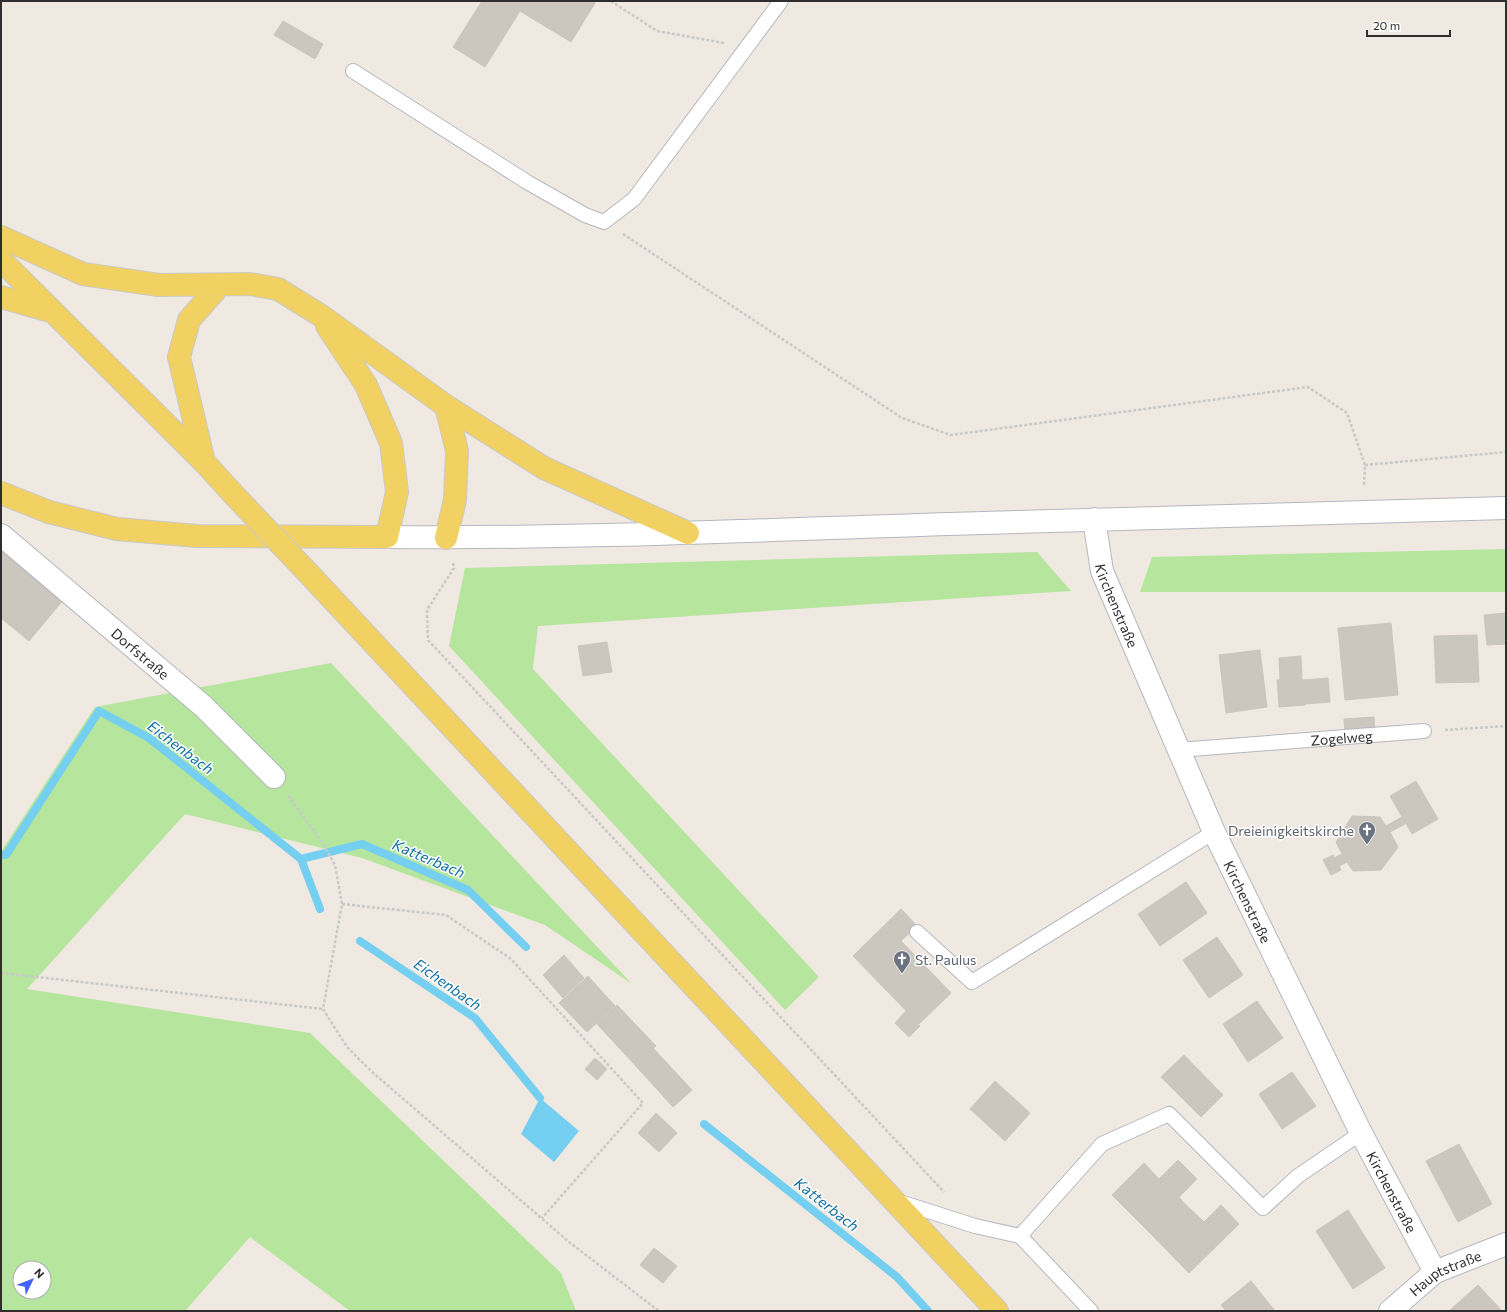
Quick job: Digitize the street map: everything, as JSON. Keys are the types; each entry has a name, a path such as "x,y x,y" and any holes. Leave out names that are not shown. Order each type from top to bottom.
{"main road":[{"path":"1,237 83,274 159,285 250,284 278,289 320,315 446,406 544,468 688,533"},
{"path":"1,260 204,462 997,1311"},
{"path":"204,462 178,357 189,320 220,285"},
{"path":"1,297 51,311"},
{"path":"1,494 49,512 117,529 198,536 386,537 397,492 391,443 366,386 320,315"},
{"path":"446,406 457,451 455,500 446,538"}],"street":[{"path":"386,537 446,538 688,533 1094,519 1506,508"},
{"name":"Kirchenstraße","path":"1094,519 1102,571 1214,832 1361,1134 1435,1272"},
{"name":"Dorfstraße","path":"1,535 202,706 274,777"},
{"name":"Hauptstraße","path":"1390,1311 1435,1272 1506,1244"}],"lane":[{"path":"353,71 527,182 585,215 604,222 634,199 781,1"},
{"name":"Zogelweg","path":"1178,750 1424,731"},
{"path":"917,932 972,982 1214,832"},
{"path":"1020,1236 1102,1144 1170,1114 1263,1208 1298,1176 1361,1134"},
{"path":"894,1200 975,1226 1020,1236 1091,1311"}],"path":[{"path":"611,1 657,31 746,47"},
{"path":"604,222 902,418 951,435 1308,387 1347,413 1365,465 1363,513"},
{"path":"1365,465 1506,452"},
{"path":"446,538 454,568 427,610 428,640 948,1197"},
{"path":"1424,731 1506,726"},
{"path":"274,777 322,842 335,866 342,904 323,1009 348,1047 371,1071 570,1242 659,1311"},
{"path":"342,904 446,915 512,959 643,1103 542,1218"},
{"path":"1,973 323,1009"}],"green space":[{"path":"1506,549 1506,592 1140,592 1152,557"},
{"path":"1037,552 1071,591 538,626 533,669 819,977 785,1010 449,646 465,568"},
{"path":"331,663 632,984 545,925 362,858 185,814 27,989 310,1033 561,1273 576,1311 350,1311 250,1237 185,1311 1,1311 2,850 95,707"}],"water":[{"path":"540,1098 579,1131 554,1162 521,1134"}],"building":[{"path":"482,1 592,1 595,3 571,42 520,11 485,67 453,47"},
{"path":"283,21 323,44 315,59 274,35"},
{"path":"1,547 64,599 29,641 1,618"},
{"path":"1506,613 1506,644 1487,645 1484,615"},
{"path":"1391,623 1398,695 1345,700 1338,628"},
{"path":"1477,635 1479,682 1436,683 1434,636"},
{"path":"607,642 612,672 583,676 578,646"},
{"path":"1260,650 1267,707 1226,713 1219,655"},
{"path":"1301,656 1302,677 1280,680 1279,658"},
{"path":"1302,678 1305,705 1279,707 1277,680"},
{"path":"1328,678 1330,702 1305,704 1303,680"},
{"path":"1374,717 1375,732 1345,734 1344,719"},
{"path":"1416,781 1438,819 1412,834 1390,796"},
{"name":"Dreieinigkeitskirche","path":"1352,816 1380,817 1386,826 1402,817 1405,824 1390,832 1398,847 1381,870 1353,871 1347,862 1339,866 1341,870 1331,875 1323,860 1333,855 1334,858 1342,854 1336,842"},
{"path":"1186,882 1207,913 1160,946 1138,914"},
{"name":"St. Paulus","path":"901,909 917,926 901,941 951,993 919,1024 853,956"},
{"path":"1217,937 1243,975 1209,998 1183,960"},
{"path":"564,955 584,978 563,998 543,975"},
{"path":"588,976 615,1006 587,1032 559,1003"},
{"path":"1257,1001 1283,1038 1248,1062 1223,1024"},
{"path":"617,1005 656,1046 635,1065 597,1024"},
{"path":"906,1011 920,1026 909,1037 895,1023"},
{"path":"653,1048 692,1090 673,1107 635,1065"},
{"path":"1184,1055 1223,1095 1201,1117 1161,1077"},
{"path":"595,1058 607,1069 597,1080 585,1069"},
{"path":"1292,1072 1316,1106 1282,1129 1259,1094"},
{"path":"995,1081 1030,1113 1005,1141 970,1109"},
{"path":"656,1113 677,1133 659,1152 638,1133"},
{"path":"1459,1144 1492,1204 1458,1222 1426,1161"},
{"path":"1178,1160 1197,1179 1179,1197 1183,1202 1151,1234 1112,1195 1144,1163 1159,1179"},
{"path":"1183,1202 1204,1222 1221,1205 1239,1224 1189,1273 1151,1234"},
{"path":"1348,1210 1385,1268 1353,1289 1316,1231"},
{"path":"654,1248 677,1266 663,1283 640,1265"},
{"path":"1251,1281 1275,1311 1226,1311 1221,1305"},
{"path":"1478,1285 1502,1311 1449,1311"}],"waterway":[{"name":"Eichenbach","path":"1,855 6,855 99,711 149,738 301,859 320,909"},
{"name":"Katterbach","path":"301,859 362,844 468,890 526,947"},
{"name":"Eichenbach","path":"360,941 475,1018 540,1098"},
{"name":"Katterbach","path":"704,1124 897,1277 928,1311"}],"place":[{"name":"Dreieinigkeitskirche","path":"1367,845"},
{"name":"St. Paulus","path":"902,974"}]}
